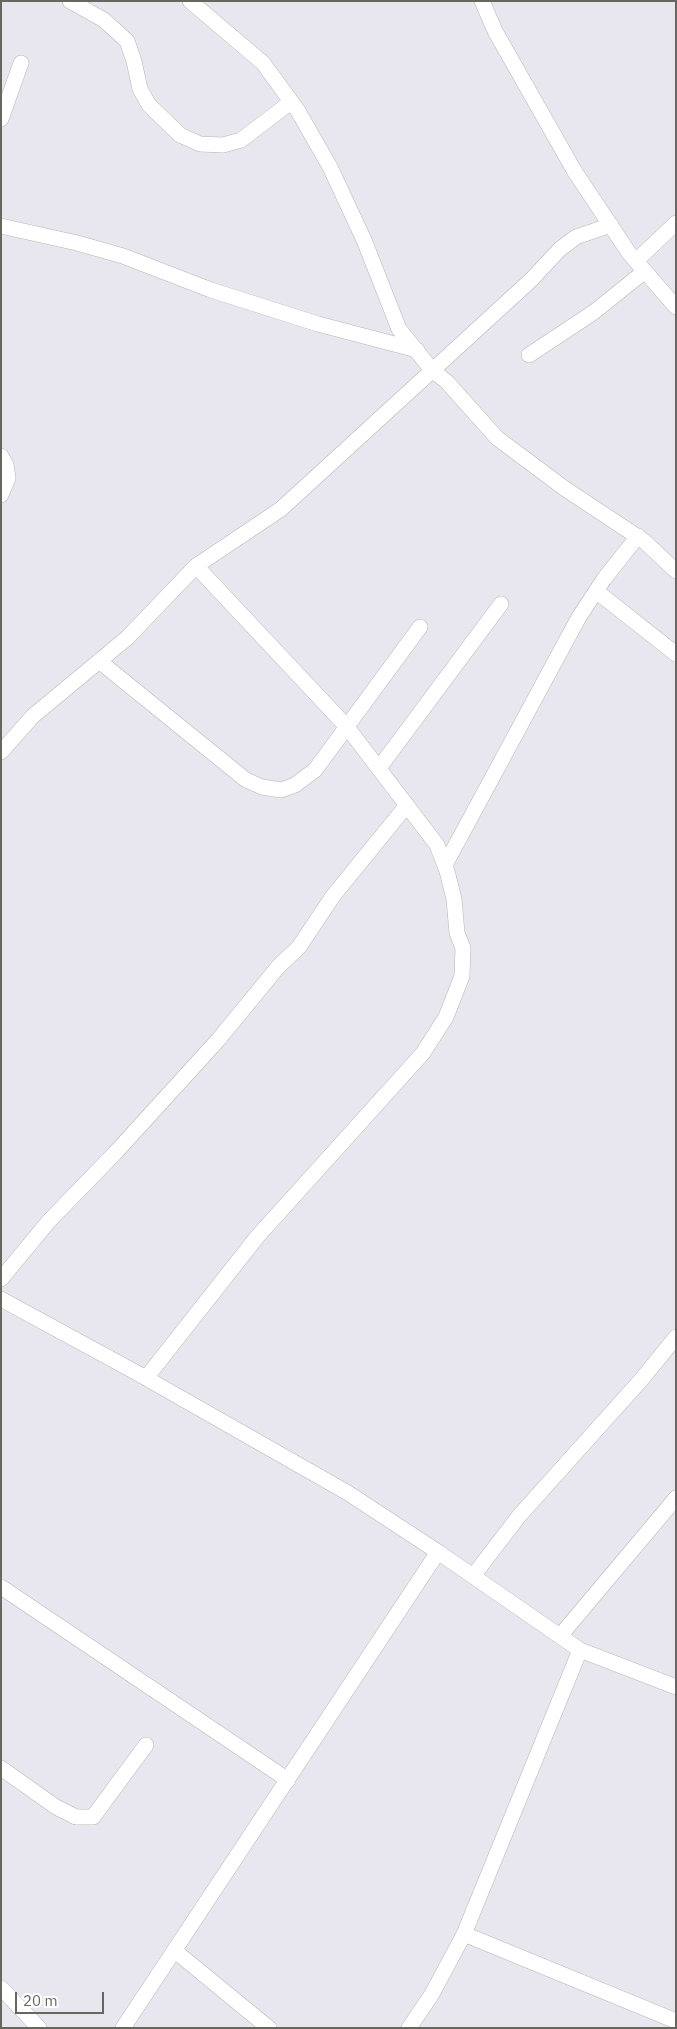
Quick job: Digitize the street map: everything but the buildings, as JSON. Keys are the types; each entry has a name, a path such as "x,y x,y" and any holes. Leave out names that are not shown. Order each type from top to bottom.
{"street":[{"path":"70,1 104,20 127,41 140,88 149,105 180,135 200,144 223,145 241,140 291,102"},
{"path":"190,1 263,63 291,102 330,167 364,240 399,329 432,370 447,382 497,438 564,488 638,536 676,571"},
{"path":"482,1 495,31 575,172 640,266 676,307"},
{"path":"1,119 21,63"},
{"path":"529,354 594,312 640,266 676,223"},
{"path":"1,752 33,716 127,638 196,566 281,509 530,280 560,249 576,237 611,225"},
{"path":"1,226 77,243 123,256 211,290 318,324 417,350"},
{"path":"1,456 6,465 8,478 1,495"},
{"path":"445,865 579,617 596,591 638,536"},
{"path":"146,1378 257,1237 423,1054 446,1017 462,976 463,948 457,933 454,899 445,865 437,845 347,727 196,566"},
{"path":"596,591 676,654"},
{"path":"379,768 501,604"},
{"path":"99,661 246,780 262,787 282,790 295,785 315,770 420,627"},
{"path":"1,1279 49,1221 116,1152 218,1040 278,967 299,947 333,896 407,806"},
{"path":"1,1299 348,1492 580,1650 676,1687"},
{"path":"473,1576 519,1516 642,1380 676,1337"},
{"path":"560,1636 676,1498"},
{"path":"123,2028 438,1552"},
{"path":"1,1587 288,1780"},
{"path":"409,2028 432,1994 464,1934 580,1650"},
{"path":"1,1768 56,1807 76,1817 93,1817 146,1745"},
{"path":"464,1934 674,2016"},
{"path":"175,1951 269,2028"},
{"path":"1,1988 39,2028"}]}
